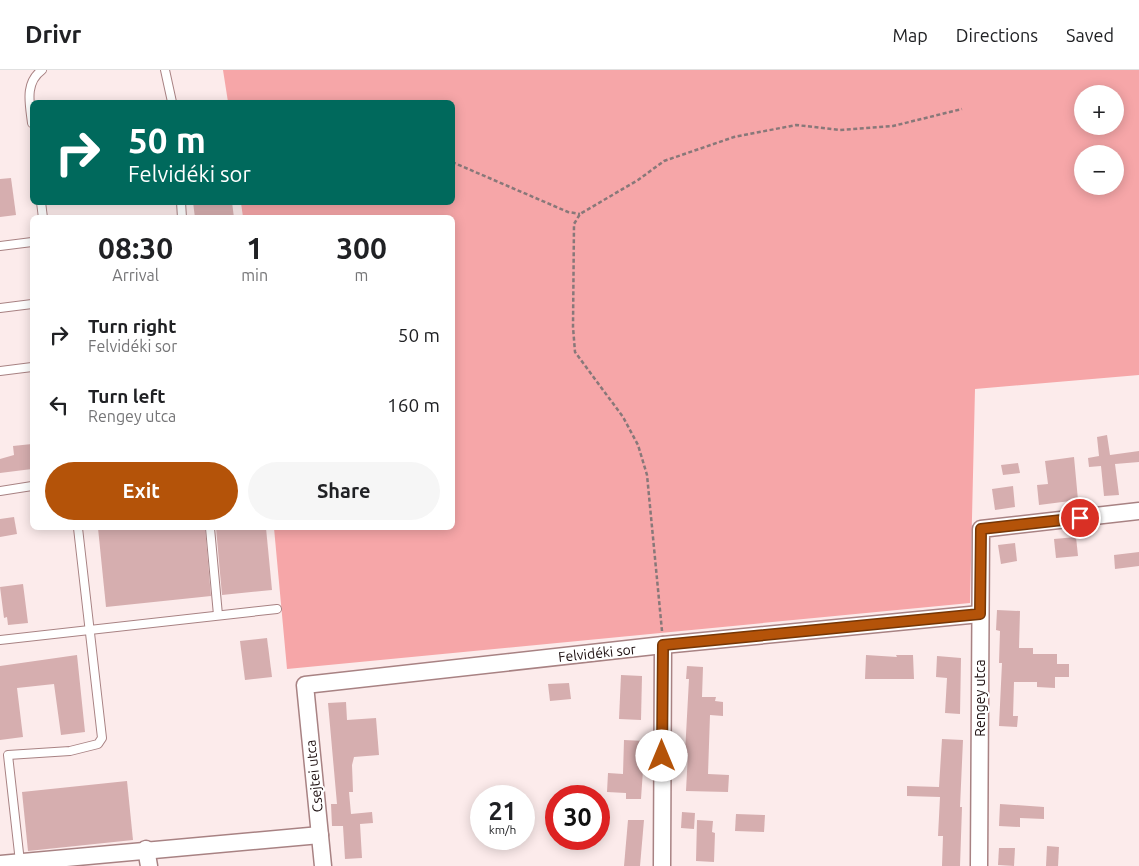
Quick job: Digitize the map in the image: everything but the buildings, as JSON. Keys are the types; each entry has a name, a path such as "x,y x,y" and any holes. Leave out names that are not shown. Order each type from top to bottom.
{"street":[{"name":"Rengey utca","path":"978,866 981,529 1139,511"},
{"name":"Felvidéki sor","path":"304,685 663,645 980,614"},
{"path":"662,866 663,645"},
{"name":"Csejtei utca","path":"304,685 323,866"},
{"path":"0,864 320,834"},
{"path":"146,849 149,866"}],"lane":[{"path":"30,103 29,92 32,82 42,70"},
{"path":"166,70 172,100"},
{"path":"0,246 30,242"},
{"path":"0,308 30,304"},
{"path":"0,371 30,367"},
{"path":"0,491 30,486"},
{"path":"20,862 8,755 70,751 98,744 102,738 78,530"},
{"path":"210,530 218,615"},
{"path":"0,640 277,609"}],"path":[{"path":"663,645 647,475 638,445 623,417 575,352 573,327 574,224 580,214 638,180 664,161 734,137 796,125 840,130 893,126 962,109"},
{"path":"455,163 568,212 580,214"}],"shaded area":[{"path":"223,70 1139,70 1139,375 975,389 970,603 287,669 274,530 455,530 455,215 243,215 241,205 455,205 455,100 228,100"}],"route":[{"path":"662,756 663,645 980,614 981,529 1080,518"}]}
